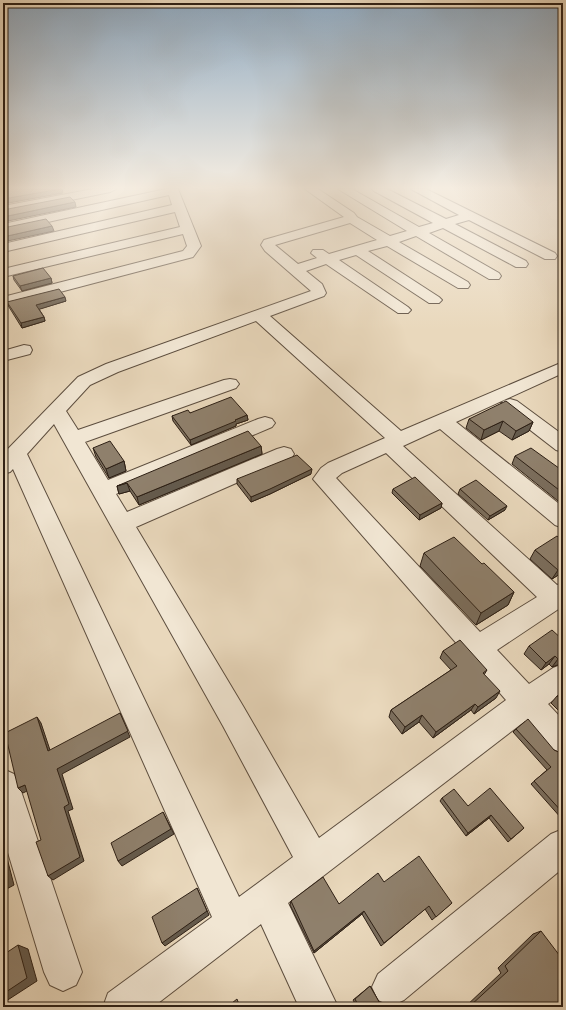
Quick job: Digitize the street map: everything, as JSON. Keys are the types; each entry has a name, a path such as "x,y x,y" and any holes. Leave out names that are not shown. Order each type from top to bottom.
{"street":[{"path":"3,248 54,236"},
{"path":"3,273 158,236"},
{"path":"3,302 188,254 194,246 191,236"},
{"path":"292,236 403,310"},
{"path":"233,924 9,460 84,381 96,375 320,293 317,287 268,245 269,243 292,236"},
{"path":"380,236 463,285"},
{"path":"296,269 403,236"},
{"path":"427,236 494,276"},
{"path":"469,236 521,264"},
{"path":"510,236 550,256"},
{"path":"357,250 434,300"},
{"path":"259,315 559,595 478,648"},
{"path":"3,356 24,350"},
{"path":"557,377 499,397 394,442 335,468 328,473 324,479 563,742"},
{"path":"73,439 230,384"},
{"path":"499,397 563,445"},
{"path":"56,410 233,716 314,862"},
{"path":"443,421 563,519"},
{"path":"103,491 265,423"},
{"path":"122,524 284,454"},
{"path":"139,1001 233,924 314,862 526,703 563,678"},
{"path":"3,784 63,972"},
{"path":"391,987 563,846"},
{"path":"267,898 319,1007"}],"building":[{"path":"43,268 51,278 20,286 13,276"},
{"path":"59,289 65,297 36,305 44,317 21,323 7,302"},
{"path":"231,397 247,415 190,440 172,416 188,410 190,413"},
{"path":"506,401 533,422 516,431 503,421 484,430 469,419"},
{"path":"248,431 261,446 137,497 127,483 117,486"},
{"path":"110,441 124,461 106,469 93,448"},
{"path":"531,448 563,471 563,493 515,456"},
{"path":"297,455 312,469 251,497 237,479"},
{"path":"415,477 442,503 420,515 393,489"},
{"path":"476,480 507,506 490,516 460,489"},
{"path":"557,536 563,541 563,566 558,570 535,550"},
{"path":"454,537 514,592 481,613 424,553"},
{"path":"552,630 563,640 563,657 558,659 555,656 546,663 529,646"},
{"path":"460,640 487,670 483,673 500,691 478,707 475,704 436,732 422,715 405,727 391,710 457,666 443,651"},
{"path":"563,691 563,702 557,696"},
{"path":"120,713 128,731 57,769 69,804 64,807 80,857 48,876 36,842 41,840 25,785 18,788 5,733 37,717 48,751"},
{"path":"528,719 554,750 563,754 563,813 534,781 551,767 516,729"},
{"path":"490,788 524,828 511,839 491,815 468,833 442,798 454,789 468,806"},
{"path":"163,812 171,829 118,861 111,843"},
{"path":"419,856 452,903 436,917 429,906 384,943 364,911 314,951 291,901 323,877 339,904 378,873 384,882"},
{"path":"197,888 207,911 162,943 152,917"},
{"path":"541,931 563,960 563,1007 470,1007 508,971 505,966"},
{"path":"18,945 27,978 3,994 3,955"},
{"path":"370,986 382,1007 359,1007 355,999"},
{"path":"237,999 240,1007 227,1007"}]}
